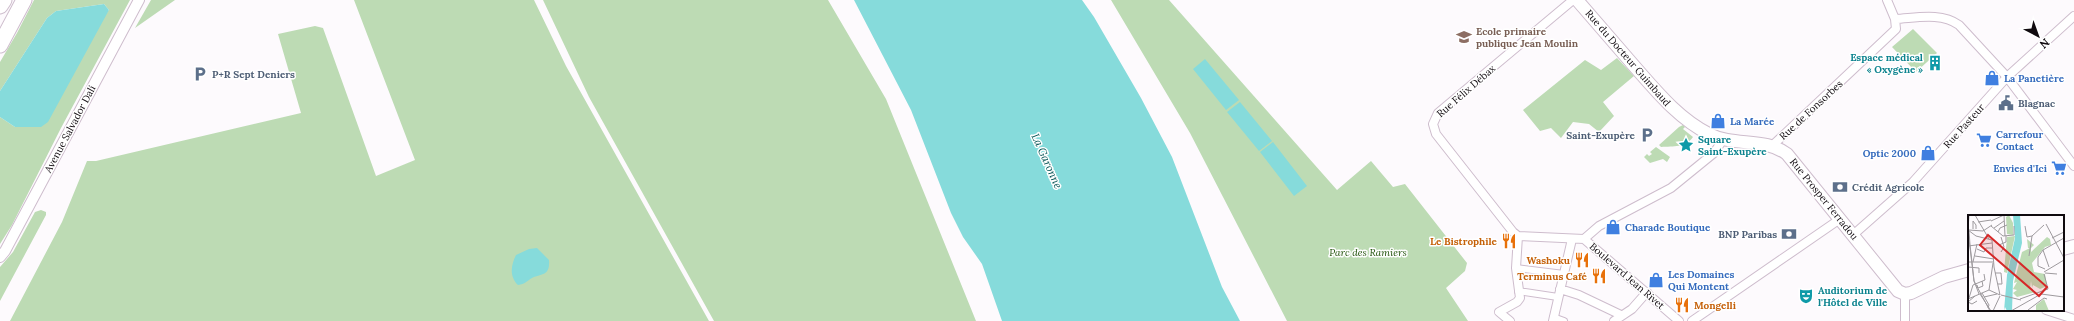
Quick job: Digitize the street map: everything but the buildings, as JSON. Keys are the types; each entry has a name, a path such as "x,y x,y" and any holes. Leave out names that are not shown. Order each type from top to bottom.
{"highway":[{"path":"0,6 4,0"},
{"path":"0,45 24,0"}],"main road":[{"name":"Rue du Docteur Guimbaud","path":"1577,0 1664,101 1696,126 1722,140"},
{"name":"Rue Prosper Ferradou","path":"1722,140 1773,146 1780,149 1793,159 1838,221 1853,235 1892,285 1905,294"},
{"path":"2064,249 2074,246"},
{"path":"1905,294 1911,293 1944,277 1968,270"}],"street":[{"name":"Avenue Salvador Dali","path":"0,257 5,251 139,0"},
{"name":"Rue Félix Débax","path":"1518,236 1512,232 1436,134 1433,124 1438,113 1573,0"},
{"path":"1887,0 1895,18 1941,17 1951,19 1962,28 2007,77 2074,166"},
{"name":"Rue Pasteur","path":"1853,235 1913,182 2007,77 2074,16"},
{"name":"Rue de Fonsorbes","path":"1773,146 1896,29 1895,18"},
{"path":"1584,239 1599,226 1671,188 1714,153 1722,140"},
{"path":"1692,321 1838,221"},
{"name":"Boulevard Jean Rivet","path":"1518,236 1584,239 1679,321"},
{"path":"1510,321 1499,312 1517,302 1520,298 1516,268 1518,236"},
{"path":"1564,321 1553,319 1572,239"},
{"path":"1516,268 1564,274"},
{"path":"1560,289 1579,295 1621,315"},
{"path":"1518,291 1558,297"},
{"path":"1614,321 1632,309 1646,292"},
{"path":"1905,294 1905,321"},
{"path":"2049,311 2074,319"}],"green space":[{"path":"34,0 130,0 61,128 12,225 0,244 0,117 15,127 109,10 104,4 56,11 47,18 0,91 0,62"},
{"path":"151,0 175,0 135,28"},
{"path":"354,0 534,0 566,66 709,321 10,321 62,222 87,161 96,161 301,113 278,34 315,26 323,28 376,176 415,160"},
{"path":"543,0 828,0 886,99 976,321 714,321 589,97"},
{"name":"Parc des Ramiers","path":"1111,0 1169,0 1337,190 1371,161 1393,187 1405,184 1467,263 1465,271 1446,288 1468,321 1287,321 1190,133"},
{"path":"1913,29 1937,53 1916,72 1892,47"},
{"path":"1617,58 1634,76 1603,102 1614,116 1599,132 1589,124 1573,122 1561,138 1551,128 1540,131 1523,110 1585,60 1601,70"},
{"path":"1683,125 1685,127 1683,129 1693,137 1690,141 1679,146 1661,147 1659,145 1679,127"},
{"path":"1656,147 1670,157 1667,162 1663,159 1650,163 1644,157 1647,154 1649,156 1652,154 1650,152"},
{"path":"41,210 46,212 46,215 0,301 0,267 13,252 35,212"}],"water":[{"name":"La Garonne","path":"854,0 1082,0 1094,17 1141,98 1172,157 1222,287 1240,321 1002,321 982,264 963,237 951,213 911,110"},
{"path":"104,4 109,10 48,122 41,127 15,127 0,117 0,91 47,18 56,11"},
{"path":"1205,59 1239,100 1226,110 1193,69"},
{"path":"1240,102 1272,141 1259,151 1227,112"},
{"path":"1273,142 1307,186 1294,196 1260,152"},
{"path":"537,248 549,260 547,271 518,285 512,274 513,263 516,255 529,249"}],"place":[{"name":"Ecole primaire publique Jean Moulin","path":"1464,37"},
{"name":"Espace médical « Oxygène »","path":"1935,63"},
{"name":"P+R Sept Deniers","path":"200,74"},
{"name":"La Panetière","path":"1992,78"},
{"name":"Blagnac","path":"2006,103"},
{"name":"La Marée","path":"1718,121"},
{"name":"Saint-Exupère","path":"1647,135"},
{"name":"Carrefour Contact","path":"1984,140"},
{"name":"Square Saint-Exupère","path":"1686,145"},
{"name":"Optic 2000","path":"1928,153"},
{"name":"Envies d'Ici","path":"2059,168"},
{"name":"Crédit Agricole","path":"1840,187"},
{"name":"Charade Boutique","path":"1613,227"},
{"name":"BNP Paribas","path":"1789,234"},
{"name":"Le Bistrophile","path":"1509,241"},
{"name":"Washoku","path":"1582,260"},
{"name":"Terminus Café","path":"1599,276"},
{"name":"Les Domaines Qui Montent","path":"1656,280"},
{"name":"Auditorium de l'Hôtel de Ville","path":"1806,296"},
{"name":"Mongelli","path":"1682,305"}]}
